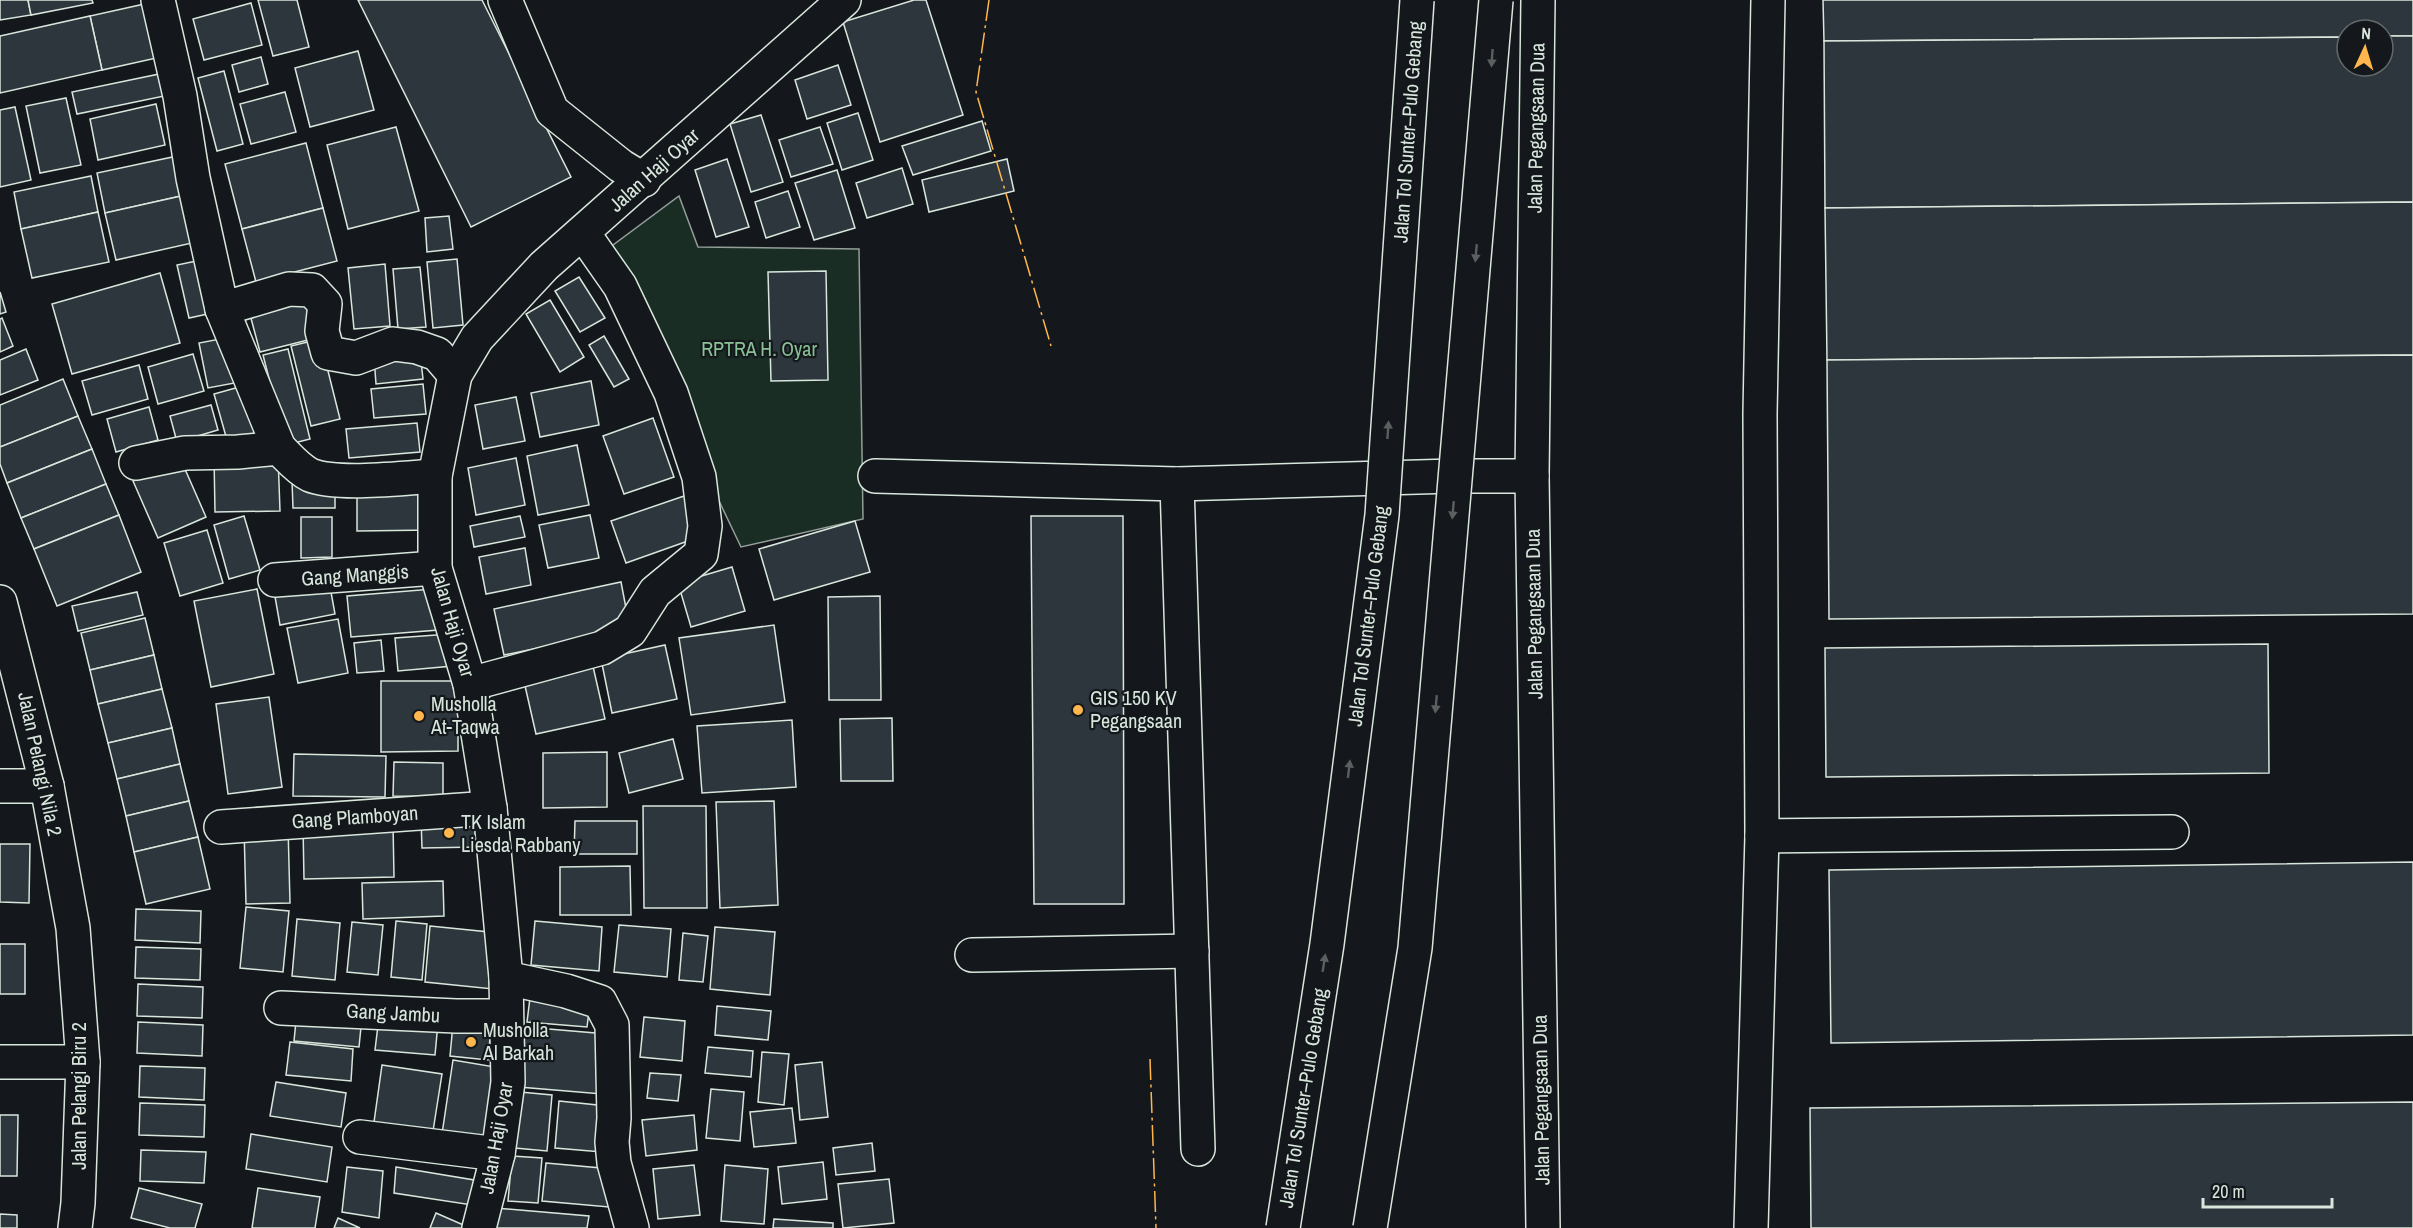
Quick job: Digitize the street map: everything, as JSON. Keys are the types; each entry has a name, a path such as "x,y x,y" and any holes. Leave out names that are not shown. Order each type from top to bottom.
{"main road":[{"path":"158,0 180,96 193,178 222,309 279,448 293,463 311,475 344,480 435,476"},
{"path":"505,0 552,111 621,166 644,180"},
{"name":"Jalan Haji Oyar","path":"479,1228 498,1154 508,1082 506,978 490,807 470,684 435,568 435,476 455,375 477,338 506,304 544,266 644,180 844,0"},
{"name":"Jalan Tol Sunter–Pulo Gebang","path":"1283,1228 1327,944 1382,515 1417,0"},
{"path":"1370,1228 1415,948 1496,0"},
{"name":"Jalan Pegangsaan Dua","path":"1538,0 1532,476 1543,1228"},
{"path":"1751,1228 1762,836 1760,414 1768,0"},
{"path":"470,684 602,648 630,631 655,592 701,554 705,526 699,477 671,393 620,286 583,233"},
{"path":"222,309 289,289 312,290 325,304 322,331 328,352 356,358 393,344 417,347 437,354 455,375"},
{"path":"136,464 185,453 238,452 279,448"},
{"path":"875,476 1177,484 1532,476"},
{"path":"1177,484 1198,1149"},
{"name":"Gang Manggis","path":"275,580 435,568"},
{"name":"Jalan Pelangi Nila 2","path":"0,602 47,786 73,928"},
{"path":"0,786 47,786"},
{"name":"Gang Plamboyan","path":"221,827 490,807"},
{"path":"1762,836 2172,832"},
{"name":"Jalan Pelangi Biru 2","path":"73,928 83,1062 75,1228"},
{"path":"972,955 1192,951"},
{"path":"506,978 566,991 600,1002 612,1025 614,1163 632,1228"},
{"name":"Gang Jambu","path":"281,1008 506,1016"},
{"path":"0,1062 83,1062"},
{"path":"360,1137 498,1154"}],"green space":[{"name":"RPTRA H. Oyar","path":"679,196 698,247 859,249 863,519 741,547 601,254"}],"building":[{"path":"0,0 28,0 31,15 0,20"},
{"path":"28,0 92,0 93,3 31,15"},
{"path":"258,0 297,0 309,47 273,56"},
{"path":"358,0 482,0 571,177 471,227"},
{"path":"914,0 926,0 963,115 880,142 843,22"},
{"path":"1823,0 2413,0 2413,36 2395,36 2395,18 2335,18 2335,37 1824,41"},
{"path":"149,3 161,57 102,70 90,16"},
{"path":"251,3 262,45 204,60 193,19"},
{"path":"90,16 102,70 0,93 0,36"},
{"path":"2395,36 2413,36 2413,202 1825,208 1824,41 2335,37 2335,78 2395,78"},
{"path":"358,51 374,110 310,127 295,68"},
{"path":"261,57 268,84 239,92 232,65"},
{"path":"838,65 851,105 807,119 795,80"},
{"path":"224,71 243,144 217,151 198,78"},
{"path":"169,72 174,94 77,114 72,92"},
{"path":"285,92 296,132 251,144 240,104"},
{"path":"66,98 81,165 40,173 26,106"},
{"path":"156,104 165,145 98,160 90,119"},
{"path":"15,107 31,180 0,187 0,110"},
{"path":"858,113 873,160 842,170 827,123"},
{"path":"761,115 783,182 751,192 730,124"},
{"path":"982,121 991,151 913,175 902,146"},
{"path":"396,127 419,211 348,229 327,145"},
{"path":"820,127 833,164 791,177 779,140"},
{"path":"306,143 323,208 242,229 225,164"},
{"path":"182,155 190,194 105,213 97,173"},
{"path":"727,159 749,227 716,237 695,170"},
{"path":"1007,159 1014,191 929,212 922,180"},
{"path":"902,168 913,204 867,218 856,183"},
{"path":"837,170 855,228 814,240 795,183"},
{"path":"91,176 98,212 21,229 14,192"},
{"path":"788,191 800,227 766,238 755,202"},
{"path":"190,194 201,241 116,260 105,213"},
{"path":"2413,202 2413,355 1827,360 1825,208"},
{"path":"323,208 337,261 256,282 242,229"},
{"path":"98,212 109,262 32,278 21,229"},
{"path":"449,216 453,249 427,252 425,218"},
{"path":"206,259 217,312 189,318 177,265"},
{"path":"457,259 463,325 433,328 427,262"},
{"path":"385,264 390,326 354,329 348,268"},
{"path":"420,267 426,327 398,329 393,269"},
{"path":"826,271 828,380 771,381 768,272"},
{"path":"160,273 180,343 72,374 52,304"},
{"path":"579,277 605,318 580,332 555,291"},
{"path":"0,292 6,312 0,314"},
{"path":"309,292 320,337 260,352 248,307"},
{"path":"550,300 584,357 560,372 526,314"},
{"path":"2,318 13,346 0,352 0,319"},
{"path":"604,336 629,379 614,387 589,345"},
{"path":"230,337 240,382 208,388 199,343"},
{"path":"320,339 340,419 311,426 291,346"},
{"path":"26,349 38,380 0,395 0,360"},
{"path":"288,349 310,439 286,445 263,355"},
{"path":"420,352 423,379 376,384 374,357"},
{"path":"193,354 204,391 158,404 148,367"},
{"path":"2413,355 2413,614 1829,619 1827,360"},
{"path":"139,365 148,399 92,415 82,381"},
{"path":"63,379 78,416 0,447 0,405"},
{"path":"591,381 599,425 540,437 531,393"},
{"path":"250,384 263,431 227,440 214,394"},
{"path":"423,384 426,414 374,418 371,389"},
{"path":"516,397 525,441 483,449 475,405"},
{"path":"211,405 218,430 177,442 170,416"},
{"path":"149,407 158,440 116,452 107,419"},
{"path":"78,416 92,449 7,483 0,464 0,447"},
{"path":"653,418 674,477 624,494 603,436"},
{"path":"417,423 420,452 349,458 346,429"},
{"path":"577,445 589,505 538,515 527,456"},
{"path":"92,449 106,484 21,518 7,483"},
{"path":"278,455 280,511 215,512 214,457"},
{"path":"516,458 525,505 476,515 468,468"},
{"path":"181,460 206,517 158,538 133,481"},
{"path":"335,480 335,508 293,508 292,481"},
{"path":"106,484 119,515 34,549 21,518"},
{"path":"430,493 432,530 357,531 357,495"},
{"path":"687,495 702,536 626,563 611,521"},
{"path":"119,515 141,572 57,606 34,549"},
{"path":"590,515 599,558 548,568 539,525"},
{"path":"244,516 260,570 229,579 214,525"},
{"path":"520,516 525,537 474,547 470,526"},
{"name":"GIS 150 KV Pegangsaan","path":"1031,516 1123,516 1124,904 1034,904"},
{"path":"301,517 332,517 332,557 301,558"},
{"path":"855,521 870,572 774,600 759,549"},
{"path":"207,530 223,583 180,596 164,543"},
{"path":"525,548 531,585 486,594 479,557"},
{"path":"732,567 745,611 691,627 678,583"},
{"path":"329,581 335,614 280,625 274,591"},
{"path":"621,582 630,629 504,655 494,609"},
{"path":"257,589 274,674 211,687 194,601"},
{"path":"433,589 451,629 351,637 347,596"},
{"path":"137,592 143,615 78,631 72,606"},
{"path":"880,596 881,700 829,700 828,597"},
{"path":"145,618 154,655 90,670 81,633"},
{"path":"338,619 348,673 298,683 287,628"},
{"path":"774,625 785,702 691,715 679,638"},
{"path":"450,634 453,666 398,671 395,638"},
{"path":"381,640 384,671 357,673 354,643"},
{"path":"2268,644 2269,773 1826,777 1825,648"},
{"path":"665,645 677,699 612,713 601,659"},
{"path":"154,655 162,689 98,704 90,670"},
{"path":"592,662 605,719 536,734 523,677"},
{"name":"Musholla At-Taqwa","path":"381,681 458,681 458,751 381,752"},
{"path":"162,689 172,728 108,743 98,704"},
{"path":"269,697 282,787 228,794 216,704"},
{"path":"892,718 893,781 841,781 840,719"},
{"path":"792,720 796,787 702,793 697,726"},
{"path":"172,728 180,764 117,779 108,743"},
{"path":"673,739 683,779 629,793 619,753"},
{"path":"607,752 607,807 543,808 543,753"},
{"path":"294,754 386,756 385,797 293,796"},
{"path":"394,762 443,763 443,797 393,796"},
{"path":"180,764 189,801 126,816 117,779"},
{"path":"189,801 198,837 134,852 126,816"},
{"path":"774,801 778,905 720,908 716,802"},
{"path":"643,806 706,806 707,908 644,908"},
{"name":"TK Islam Liesda Rabbany","path":"475,818 476,847 422,848 421,819"},
{"path":"575,821 637,821 637,854 574,854"},
{"path":"393,824 394,877 304,879 303,826"},
{"path":"288,826 290,903 246,904 244,828"},
{"path":"198,837 210,889 146,904 134,852"},
{"path":"0,844 30,844 29,903 0,902"},
{"path":"2413,862 2413,1035 1831,1043 1829,870"},
{"path":"630,866 631,915 560,915 560,867"},
{"path":"443,881 444,916 363,919 362,883"},
{"path":"246,907 289,911 283,972 240,968"},
{"path":"136,909 201,911 200,943 135,940"},
{"path":"297,919 340,923 335,980 292,976"},
{"path":"396,921 427,924 422,980 391,977"},
{"path":"535,921 602,927 599,971 531,965"},
{"path":"352,922 383,925 378,975 347,972"},
{"path":"619,925 671,929 667,977 614,972"},
{"path":"430,926 499,933 493,989 425,982"},
{"path":"715,927 775,932 770,995 710,989"},
{"path":"683,933 708,936 703,982 679,980"},
{"path":"0,944 25,944 25,994 0,994"},
{"path":"136,947 201,949 200,980 135,978"},
{"path":"138,984 203,987 202,1018 137,1016"},
{"path":"530,998 590,1004 587,1027 527,1022"},
{"path":"717,1006 771,1011 768,1040 715,1035"},
{"path":"297,1011 362,1017 359,1047 294,1041"},
{"path":"379,1017 438,1023 435,1055 375,1050"},
{"path":"644,1017 685,1021 682,1061 640,1057"},
{"path":"138,1022 203,1025 202,1056 137,1053"},
{"name":"Musholla Al Barkah","path":"453,1024 491,1027 488,1060 450,1056"},
{"path":"525,1027 607,1034 602,1094 519,1087"},
{"path":"290,1042 353,1049 351,1081 286,1075"},
{"path":"708,1047 753,1051 751,1077 705,1073"},
{"path":"762,1052 789,1054 784,1105 758,1102"},
{"path":"453,1060 501,1068 490,1140 442,1134"},
{"path":"822,1062 828,1117 800,1120 795,1065"},
{"path":"382,1065 442,1074 433,1131 374,1122"},
{"path":"140,1066 205,1068 204,1100 139,1097"},
{"path":"650,1073 681,1075 678,1101 647,1098"},
{"path":"276,1082 346,1093 341,1127 270,1116"},
{"path":"711,1089 744,1092 740,1141 706,1138"},
{"path":"520,1092 552,1095 547,1151 515,1148"},
{"path":"559,1101 607,1106 602,1152 555,1148"},
{"path":"2413,1102 2413,1228 1811,1228 1810,1108"},
{"path":"140,1103 205,1105 204,1137 139,1135"},
{"path":"792,1108 796,1143 754,1147 750,1112"},
{"path":"0,1115 18,1115 17,1176 0,1176"},
{"path":"694,1115 697,1150 646,1156 642,1120"},
{"path":"251,1134 332,1147 327,1182 246,1169"},
{"path":"872,1143 875,1171 836,1175 833,1148"},
{"path":"141,1150 206,1152 204,1183 140,1181"},
{"path":"512,1156 542,1158 538,1203 508,1201"},
{"path":"823,1162 827,1199 782,1204 778,1167"},
{"path":"546,1163 612,1169 609,1207 542,1201"},
{"path":"694,1165 700,1215 658,1219 653,1169"},
{"path":"725,1165 768,1169 764,1224 721,1221"},
{"path":"347,1167 383,1171 379,1218 342,1212"},
{"path":"396,1167 474,1180 472,1205 394,1193"},
{"path":"889,1179 894,1223 843,1228 838,1184"},
{"path":"139,1188 202,1204 195,1228 170,1228 131,1218"},
{"path":"258,1188 320,1197 315,1228 252,1228"},
{"path":"496,1208 589,1216 587,1228 495,1228"},
{"path":"436,1213 468,1227 468,1228 430,1228"},
{"path":"0,1214 17,1215 17,1228 0,1228"},
{"path":"338,1218 360,1228 334,1228"},
{"path":"774,1219 833,1223 833,1228 773,1228"}],"power":[{"path":"989,0 976,92 1051,346"},
{"path":"1150,1059 1156,1228"}],"place":[{"name":"GIS 150 KV Pegangsaan","path":"1078,710"},
{"name":"Musholla At-Taqwa","path":"419,716"},
{"name":"TK Islam Liesda Rabbany","path":"449,833"},
{"name":"Musholla Al Barkah","path":"471,1042"}]}
